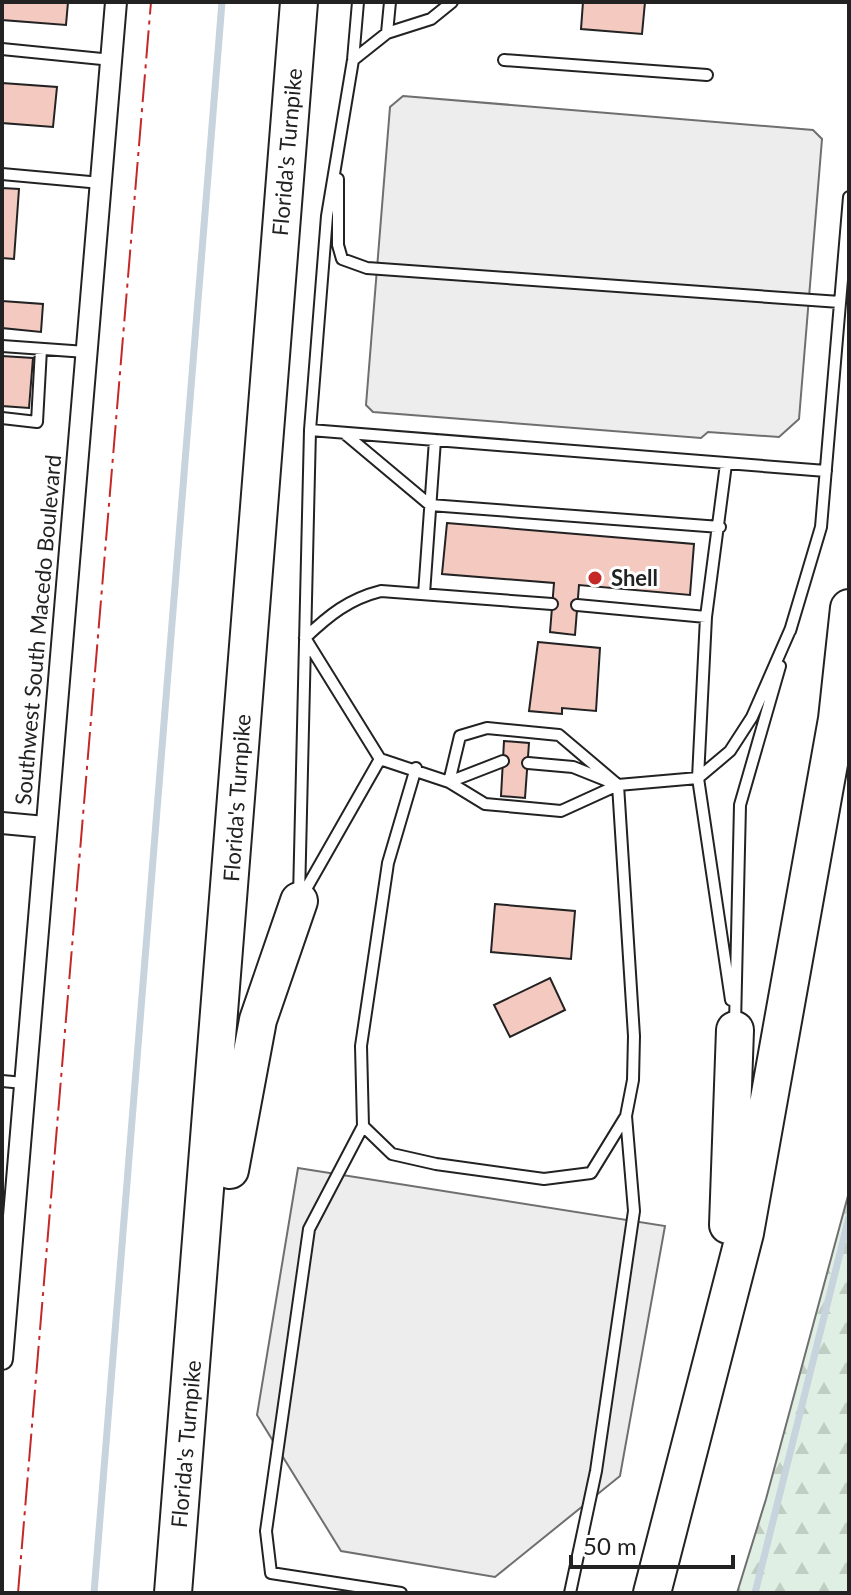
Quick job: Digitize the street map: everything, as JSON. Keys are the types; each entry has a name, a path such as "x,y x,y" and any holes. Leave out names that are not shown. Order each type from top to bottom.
{"highway":[{"name":"Florida's Turnpike","path":"173,1593 299,2"},
{"path":"652,1593 745,1233 837,719 849,608"},
{"path":"193,1369 217,1287 233,1144 258,1020 299,901"},
{"path":"711,1373 729,1210 735,1030"}],"street":[{"name":"Southwest South Macedo Boulevard","path":"2,1359 9,1189 24,1083 116,2"},
{"path":"2,823 45,827"}],"lane":[{"path":"299,901 310,430 327,216 353,60 358,2"},
{"path":"387,33 390,2"},
{"path":"353,60 387,33 431,19 452,2"},
{"path":"2,49 112,60"},
{"path":"504,60 707,75"},
{"path":"337,167 341,209 338,245 342,259 367,268 840,302"},
{"path":"2,174 101,183"},
{"path":"735,1030 740,805 821,527 849,197"},
{"path":"2,346 86,352"},
{"path":"2,418 37,422 41,349"},
{"path":"310,430 826,471"},
{"path":"344,433 430,505 720,527"},
{"path":"424,594 435,440"},
{"path":"726,464 706,617 698,778 735,1030"},
{"path":"305,638 328,616 355,598 381,591 552,604"},
{"path":"577,605 706,617"},
{"path":"305,638 380,759 416,768 449,782 485,804 561,811 618,785 698,778 730,751 752,717 791,628"},
{"path":"449,782 460,736 487,728 559,735 618,785 634,1036 633,1080 626,1116 634,1211 596,1471 570,1593"},
{"path":"299,901 380,759"},
{"path":"449,782 503,761"},
{"path":"528,763 573,767 618,785"},
{"path":"401,1593 271,1573 266,1531 309,1229 363,1126 361,1046 388,863 416,768"},
{"path":"2,1081 24,1083"},
{"path":"363,1126 392,1154 436,1164 544,1179 591,1173 626,1116"}],"green space":[{"path":"849,1192 849,1593 737,1593 766,1499"}],"shaded area":[{"path":"403,96 813,130 822,139 799,419 779,437 708,432 701,438 373,412 366,405 390,107"},
{"path":"298,1168 665,1226 620,1476 495,1577 341,1551 257,1415"}],"building":[{"path":"2,2 68,2 66,25 2,20"},
{"path":"583,2 645,2 642,34 581,29"},
{"path":"2,83 57,87 53,127 2,123"},
{"path":"2,188 19,189 14,259 2,258"},
{"path":"2,301 43,304 41,332 2,328"},
{"path":"2,356 33,358 29,408 2,406"},
{"name":"Shell","path":"447,523 694,544 690,595 579,585 575,635 550,632 554,583 442,574"},
{"path":"538,642 600,648 596,711 562,708 562,714 529,711"},
{"path":"504,741 529,743 525,798 501,796"},
{"path":"495,904 575,911 571,959 491,952"},
{"path":"550,978 565,1010 510,1037 494,1005"}],"waterway":[{"path":"94,1593 222,2"},
{"path":"755,1593 849,1217"}],"power":[{"path":"18,1593 151,2"}],"place":[{"name":"Shell","path":"595,578"}]}
